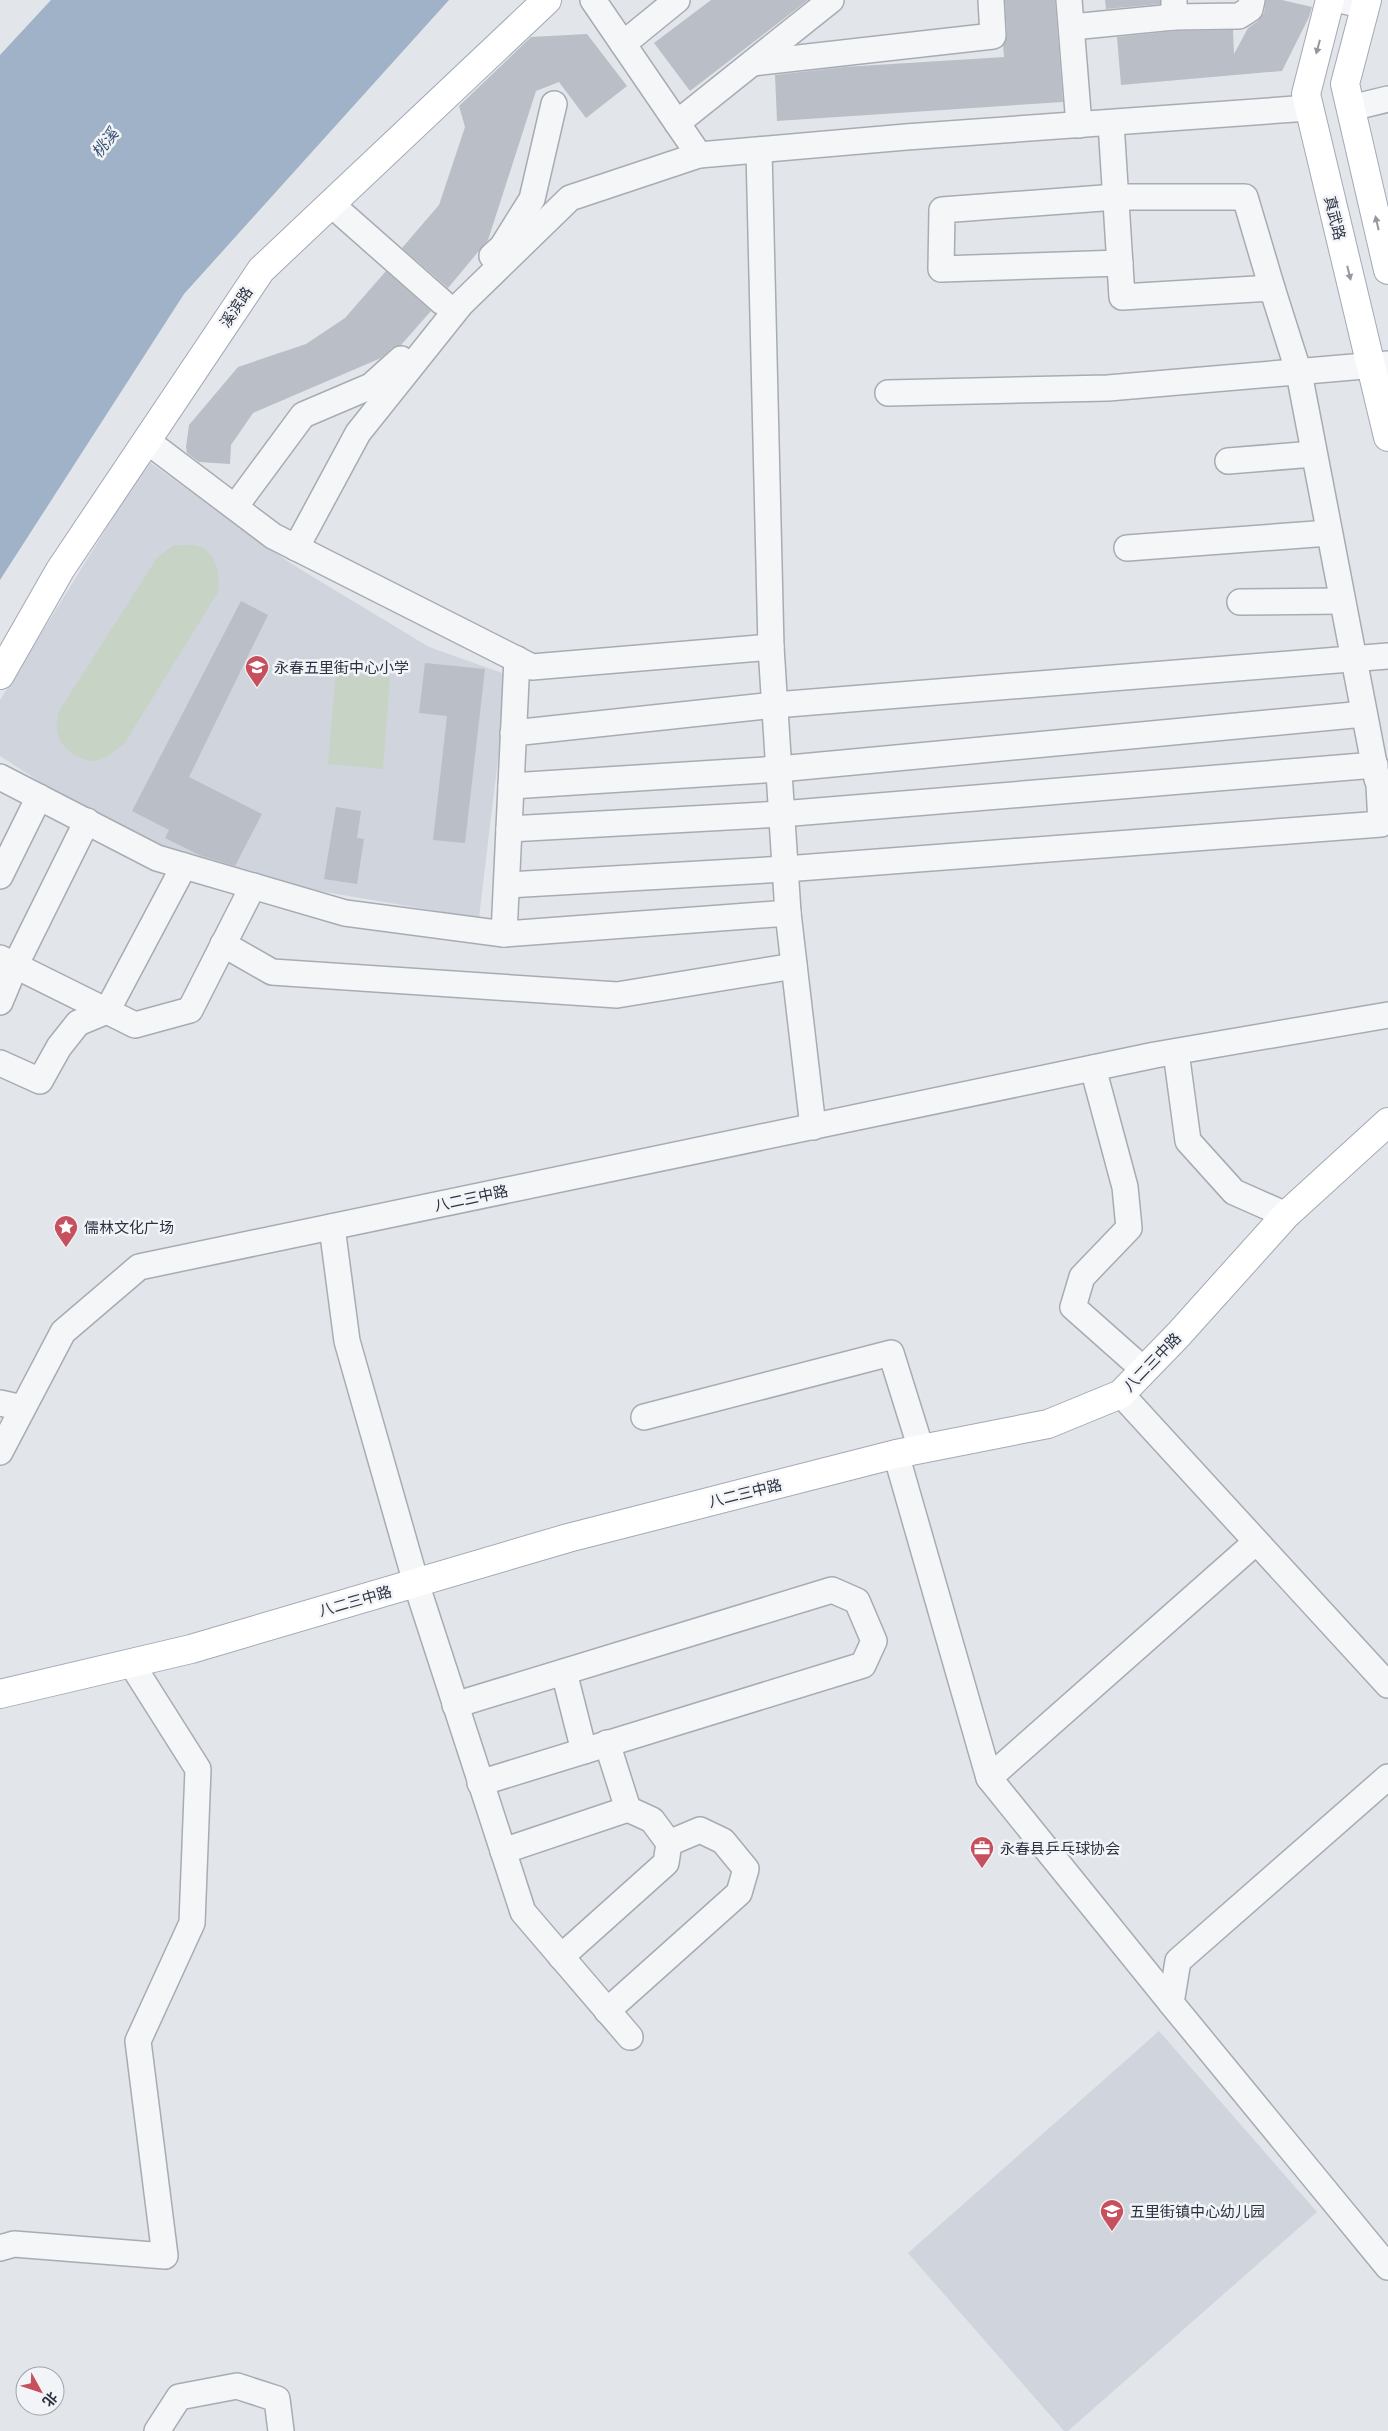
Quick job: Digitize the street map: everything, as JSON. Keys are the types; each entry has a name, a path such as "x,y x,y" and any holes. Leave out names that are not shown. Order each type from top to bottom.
{"main road":[{"name":"溪滨路","path":"0,675 60,570 262,270 547,0"},
{"name":"真武路","path":"1330,0 1306,94 1380,365 1388,437"},
{"path":"1357,2 1345,84 1388,270"},
{"name":"八二三中路","path":"0,1694 191,1649 568,1538 908,1451 1048,1424 1121,1394 1286,1215 1388,1122"}],"street":[{"path":"593,0 699,155"},
{"path":"623,44 677,0"},
{"path":"677,123 831,0"},
{"path":"753,63 993,36 991,0"},
{"path":"1070,0 1079,125"},
{"path":"1072,27 1174,8 1239,16 1250,9 1252,0"},
{"path":"1351,108 1388,99"},
{"path":"235,507 303,416 371,386 399,362 442,302 502,247 532,199 554,104"},
{"path":"296,548 358,433 461,304 570,198 699,155 906,137 1309,108"},
{"path":"1111,123 1122,297 1272,288"},
{"path":"759,150 775,705 788,914 813,1127"},
{"path":"507,885 785,869 1381,824 1380,778 1364,714 1298,373 1245,197 1116,197 942,210 942,269 1120,263"},
{"path":"331,204 442,302"},
{"path":"888,393 1108,388 1380,365"},
{"path":"147,441 273,536 532,667 772,647"},
{"path":"1228,461 1314,454"},
{"path":"1127,548 1329,533"},
{"path":"1240,602 1342,601"},
{"path":"514,733 775,705 1388,656"},
{"path":"504,934 517,659"},
{"path":"511,786 779,769 1364,714"},
{"path":"0,777 157,858 346,913 504,934 788,914"},
{"path":"509,830 1380,778"},
{"path":"0,876 39,797"},
{"path":"0,1002 8,962 87,821"},
{"path":"0,1063 40,1081 59,1047 78,1023 107,1011 184,866"},
{"path":"8,962 135,1025 190,1010 253,886"},
{"path":"223,944 272,972 617,996 794,966"},
{"name":"八二三中路","path":"0,1452 11,1406 63,1332 139,1268 1093,1068 1388,1015"},
{"path":"1176,1052 1188,1142 1234,1192 1286,1215"},
{"path":"1093,1068 1125,1187 1128,1228 1082,1277 1073,1307 1144,1370"},
{"path":"332,1227 347,1341 416,1583 523,1912 630,2037"},
{"path":"644,1417 891,1353 908,1451 989,1778 1170,2003 1388,2267"},
{"path":"1121,1394 1388,1685"},
{"path":"989,1778 1256,1542"},
{"path":"455,1705 832,1590 858,1601 874,1641 862,1665 480,1783"},
{"path":"0,2248 14,2244 164,2256 138,2041 192,1923 198,1769 131,1663"},
{"path":"564,1672 584,1751"},
{"path":"607,1743 628,1809"},
{"path":"1170,2003 1178,1961 1388,1777"},
{"path":"503,1851 628,1809 652,1820 669,1843 666,1863 562,1957"},
{"path":"607,2011 739,1893 746,1869 723,1840 700,1830 669,1843"},
{"path":"157,2431 179,2397 237,2386 277,2399 282,2431"}],"shaded area":[{"name":"永春五里街中心小学","path":"148,461 290,563 429,647 508,675 479,918 242,878 119,833 0,756 0,700"},
{"name":"五里街镇中心幼儿园","path":"1159,2031 1317,2212 1068,2431 1064,2431 908,2253"}],"green space":[{"path":"174,545 198,546 210,554 214,559 218,572 218,592 124,744 102,759 94,761 82,759 65,748 61,742 57,731 59,711 157,558"},
{"path":"336,673 390,677 383,769 328,764"}],"water":[{"name":"桃溪","path":"51,0 449,0 184,294 0,580 0,55"}],"building":[{"path":"711,0 808,0 690,91 654,43"},
{"path":"1005,0 1055,0 1063,102 777,121 775,75 844,67 1004,57 1003,45 1007,35"},
{"path":"1105,0 1160,0 1160,4 1106,9"},
{"path":"1266,0 1282,0 1312,7 1309,17 1282,71 1121,85 1117,37 1175,31 1233,30 1234,54 1248,28 1258,21 1264,13"},
{"path":"587,34 627,86 586,118 559,82 536,91 488,240 448,288 402,248 439,205 465,127 459,106 531,37"},
{"path":"386,271 431,311 401,345 392,348 381,358 253,413 231,445 230,464 199,462 187,453 189,425 238,367 306,344 345,318"},
{"path":"241,601 268,615 189,777 262,814 235,866 199,855 165,838 169,830 132,811"},
{"path":"425,663 485,669 465,843 433,840 447,716 419,713"},
{"path":"336,807 361,811 357,838 364,839 357,884 324,879"}],"place":[{"name":"永春五里街中心小学","path":"257,688"},
{"name":"儒林文化广场","path":"66,1248"},
{"name":"永春县乒乓球协会","path":"982,1869"},
{"name":"五里街镇中心幼儿园","path":"1112,2232"}]}
